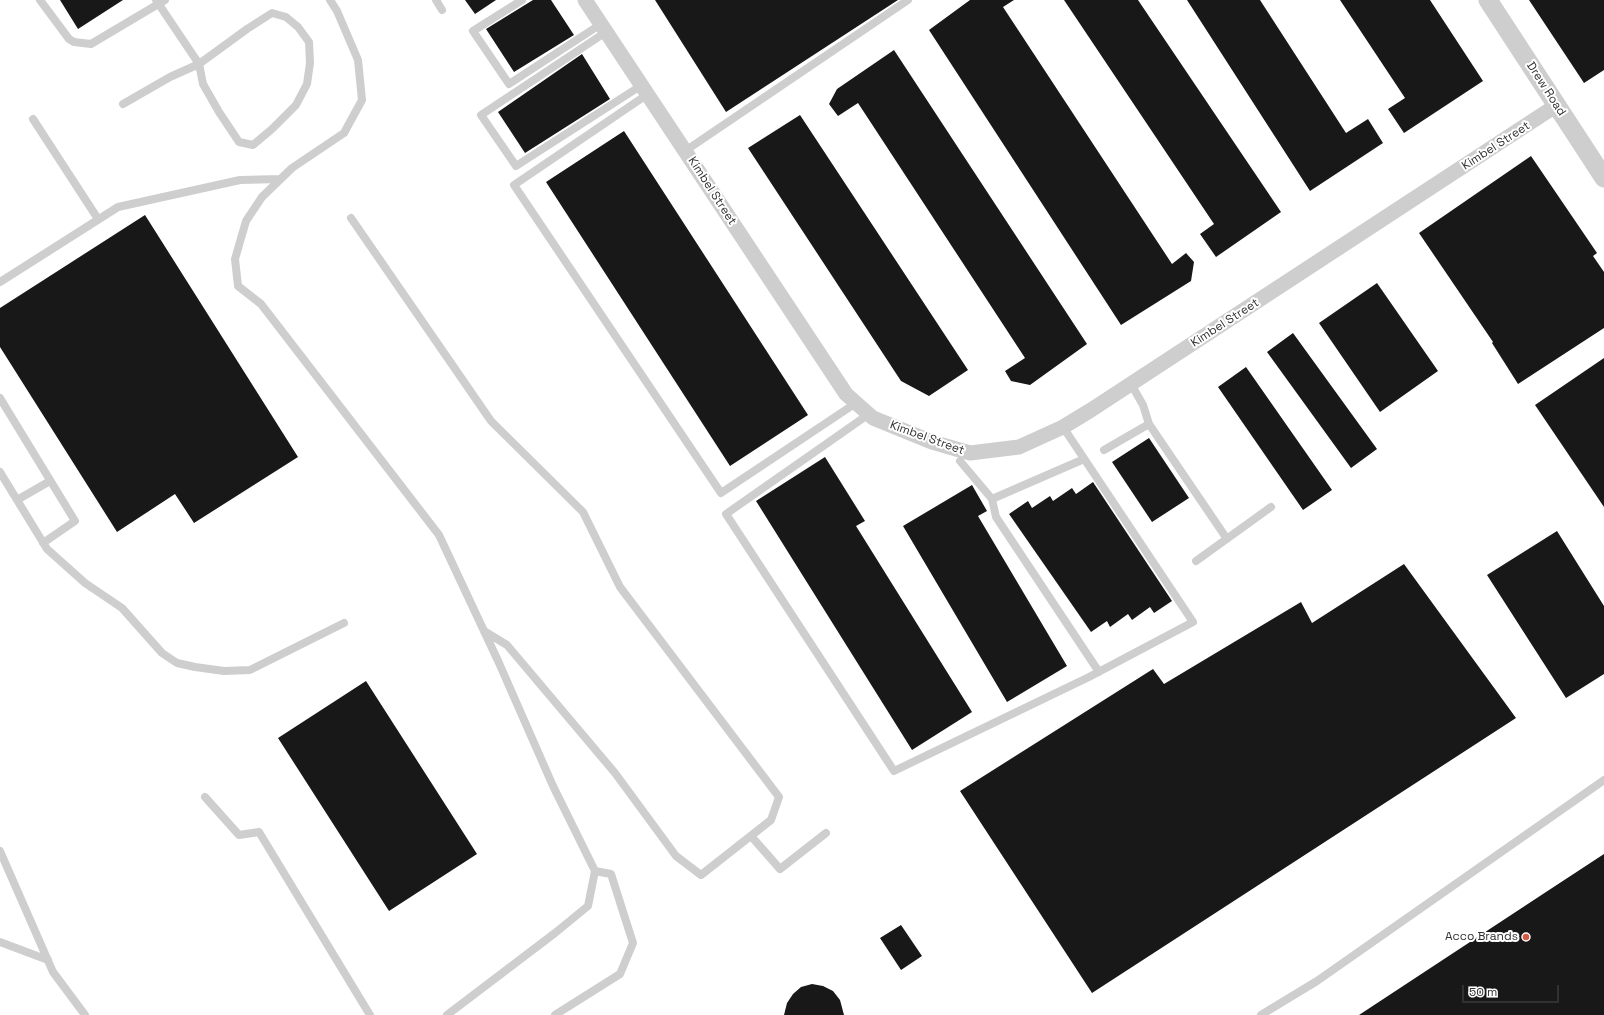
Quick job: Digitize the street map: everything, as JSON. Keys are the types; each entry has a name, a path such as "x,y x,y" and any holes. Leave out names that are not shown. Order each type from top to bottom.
{"street":[{"name":"Kimbel Street","path":"585,0 846,394 873,418 932,442 970,453 1019,447 1063,427 1557,105"},
{"name":"Drew Road","path":"1488,0 1604,178"}],"lane":[{"path":"40,0 69,39 74,42 92,44 160,1 199,64 203,84 219,112 239,142 253,145 296,105 306,84 310,63 309,42 298,27 286,17 272,13 247,29 199,64 170,77 123,104"},
{"path":"330,0 337,11 358,60 362,100 344,133 292,168 262,197 246,221 236,258 238,286 261,304 439,535 553,786 596,871 588,906 447,1015"},
{"path":"436,0 442,10"},
{"path":"522,0 473,31 509,84 604,28"},
{"path":"685,150 908,0"},
{"path":"604,28 481,115 516,166 645,90"},
{"path":"645,90 514,185 721,493 856,403"},
{"path":"33,119 98,219"},
{"path":"0,282 118,207 240,180 280,179"},
{"path":"351,218 491,421 583,512 620,587 778,797 772,820 701,875 676,856 615,773 507,645 483,630"},
{"path":"1131,384 1143,405 1149,424 1227,539"},
{"path":"0,398 75,521 43,543"},
{"path":"869,414 726,514 894,771 1099,672 1193,622 1063,427"},
{"path":"1104,450 1149,424"},
{"path":"992,499 1084,459"},
{"path":"960,461 992,499 996,517 1099,672"},
{"path":"0,472 47,549 86,583 122,608 162,653 177,663 224,671 250,670 344,624"},
{"path":"17,500 50,481"},
{"path":"1196,561 1271,507"},
{"path":"1262,1015 1318,981 1604,780"},
{"path":"205,797 239,835 259,832 370,1015"},
{"path":"751,836 780,869 826,833"},
{"path":"0,851 53,972 85,1015"},
{"path":"555,1015 620,974 633,942 612,874 596,871"},
{"path":"0,942 48,960"}],"building":[{"path":"60,0 123,0 78,29"},
{"path":"465,0 496,0 475,14"},
{"path":"533,0 551,0 574,35 514,72 486,29"},
{"path":"655,0 898,0 726,112"},
{"path":"970,0 1014,0 1003,7 1172,264 1186,253 1194,262 1191,281 1121,325 929,30"},
{"path":"1064,0 1138,0 1281,212 1216,257 1200,234 1214,224"},
{"path":"1187,0 1260,0 1346,133 1368,119 1383,143 1310,191"},
{"path":"1340,0 1430,0 1483,81 1404,133 1388,109 1405,98"},
{"path":"1529,0 1604,0 1604,70 1584,83"},
{"path":"894,50 1087,344 1030,385 1011,381 1005,371 1025,358 858,103 838,116 829,104 837,89"},
{"path":"582,54 610,99 525,153 498,112"},
{"path":"800,115 968,370 929,396 901,381 748,148"},
{"path":"624,131 808,415 730,466 546,182"},
{"path":"1531,156 1597,253 1593,256 1604,272 1604,328 1518,384 1492,343 1493,342 1419,233"},
{"path":"145,215 298,457 194,523 175,494 117,532 0,347 0,308"},
{"path":"1377,283 1438,371 1380,412 1319,323"},
{"path":"1293,333 1377,449 1351,468 1267,352"},
{"path":"1604,358 1604,507 1535,405"},
{"path":"1246,367 1332,490 1303,510 1218,387"},
{"path":"1149,438 1189,498 1152,522 1112,462"},
{"path":"825,457 865,521 856,526 972,712 912,750 756,501"},
{"path":"1093,482 1172,601 1154,613 1150,607 1132,620 1128,614 1110,627 1107,621 1091,632 1009,514 1028,501 1032,508 1050,496 1053,501 1072,488 1076,494"},
{"path":"972,485 987,511 978,516 1067,666 1007,702 903,526"},
{"path":"1557,531 1604,606 1604,674 1566,698 1487,575"},
{"path":"1404,564 1516,718 1092,993 960,791 1153,669 1164,684 1301,602 1312,623"},
{"path":"366,681 477,854 389,911 278,738"},
{"name":"Acco Brands","path":"1604,854 1604,1015 1359,1015 1546,892"},
{"path":"901,925 922,956 901,970 880,938"},
{"path":"812,984 823,986 833,991 840,1000 844,1015 784,1015 787,1003 793,994 801,987"}],"place":[{"name":"Acco Brands","path":"1526,937"}]}
